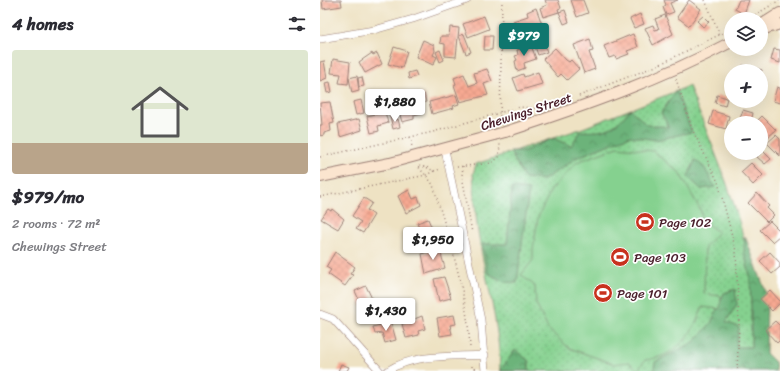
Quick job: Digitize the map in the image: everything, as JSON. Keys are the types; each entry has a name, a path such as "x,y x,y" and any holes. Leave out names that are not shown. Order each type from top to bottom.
{"street":[{"path":"320,39 380,28 413,19 466,0"},
{"path":"768,21 780,13"},
{"path":"768,28 780,24"},
{"name":"Chewings Street","path":"320,177 445,150 500,134 568,111 673,70 724,46"},
{"path":"445,150 481,320 485,371"},
{"path":"320,314 333,319 380,371"},
{"path":"387,371 401,363 414,359 484,355"}],"path":[{"path":"462,166 492,163 499,157 502,0"},
{"path":"705,0 720,35 724,40"},
{"path":"760,12 780,0"},
{"path":"577,97 656,66 724,33"},
{"path":"673,70 692,129 718,182 736,251 739,325 738,371"},
{"path":"320,157 422,134 520,107 540,110 569,99"},
{"path":"320,197 426,175 434,171 426,167 418,166 426,175 433,185 451,241 468,318 472,371"},
{"path":"472,366 476,371"}],"green space":[{"path":"689,86 727,184 745,244 750,274 752,307 752,371 500,371 498,337 477,222 473,174 476,164 583,128"},
{"path":"676,91 692,132 656,140 630,136 578,157 544,180 524,178 510,151 525,151 553,138 571,146 580,131 596,131 609,128 620,121 630,109 647,125 669,127 661,113"},
{"name":"Page 103","path":"618,147 653,151 679,172 701,211 702,220 718,232 705,247 704,294 721,296 720,309 702,307 694,327 682,343 665,354 656,358 645,360 638,370 629,362 614,364 569,348 548,329 536,304 535,286 521,275 533,260 533,249 538,217 551,190 577,162"},
{"path":"695,160 704,167 715,187 701,189 688,177"},
{"path":"512,188 529,190 517,283 504,282 488,273 482,244 507,244"},
{"path":"745,236 767,295 766,353 775,362 776,371 745,371 742,367 737,371 654,371 655,362 694,342 711,323 724,293 735,289 737,304 726,322 739,327 736,347 751,347 750,276 744,252"},
{"path":"515,350 529,361 529,371 500,371"}],"building":[{"path":"322,0 341,0 342,6 323,9"},
{"path":"545,0 558,0 561,8 558,9 559,12 543,17 540,8 547,5"},
{"path":"571,0 583,0 588,13 577,17"},
{"path":"664,0 678,0 670,3 674,12 666,15 663,7 666,5"},
{"path":"689,0 701,9 689,26 677,17"},
{"path":"739,0 749,0 745,12 740,12 735,9"},
{"path":"536,8 542,24 518,33 513,21 528,16 527,12"},
{"path":"565,10 569,22 564,24 559,12"},
{"path":"640,14 644,24 634,28 630,19"},
{"path":"665,15 673,34 653,45 645,28 653,25 655,30 659,29 655,19"},
{"path":"484,16 489,29 468,37 463,24"},
{"path":"703,16 709,22 703,27 697,21"},
{"path":"544,24 547,31 541,34 538,27"},
{"path":"450,27 459,28 456,57 445,56 445,44 440,43 441,36 449,36"},
{"path":"464,34 471,52 466,54 459,36"},
{"path":"633,34 638,47 627,51 629,54 616,59 615,56 609,58 604,46"},
{"path":"485,36 493,36 492,50 484,50"},
{"path":"542,38 547,52 538,55 533,41"},
{"path":"590,39 593,51 589,52 595,69 584,73 574,45"},
{"path":"423,40 434,45 435,51 433,55 437,57 433,65 416,57"},
{"path":"531,45 536,59 524,63 525,68 517,71 515,61 517,60 515,56 518,55 517,50"},
{"path":"394,47 407,51 402,68 388,64"},
{"path":"555,48 566,60 569,62 571,60 579,69 567,80 561,74 558,77 543,59"},
{"path":"774,49 780,50 780,63 771,60"},
{"path":"440,50 444,60 440,62 436,52"},
{"path":"372,53 373,55 377,53 382,64 365,73 359,62"},
{"path":"333,59 350,62 348,84 339,83 341,74 331,73"},
{"path":"324,61 327,78 320,81 320,62"},
{"path":"487,69 492,81 484,84 488,95 460,102 454,85 456,84 454,78 464,74 469,86 477,83 474,73"},
{"path":"415,71 417,76 409,79 408,73"},
{"path":"538,72 542,84 518,91 513,78 523,74 524,77"},
{"path":"357,76 359,91 352,93 349,78"},
{"path":"362,77 364,86 359,87 358,78"},
{"path":"330,82 332,92 327,93 325,83"},
{"path":"777,87 780,88 780,103 773,101"},
{"path":"424,94 426,102 419,104 421,113 414,115 414,119 402,122 398,108 417,101 416,97"},
{"path":"456,95 459,104 453,106 454,108 432,114 429,102"},
{"path":"717,95 724,97 724,106 715,103"},
{"path":"361,100 364,113 356,115 353,102"},
{"path":"330,102 334,123 330,124 331,131 320,136 320,125 322,125 320,103"},
{"path":"743,110 753,113 752,116 741,116"},
{"path":"713,111 729,116 724,116 724,128 709,124"},
{"path":"385,112 388,123 378,126 379,131 371,133 367,116"},
{"path":"393,115 395,120 398,119 400,127 393,129 390,116"},
{"path":"359,119 362,130 340,137 338,124"},
{"path":"768,122 776,130 768,137"},
{"path":"776,135 780,139 780,156 768,144 768,142"},
{"path":"768,156 771,159 765,164 760,160 768,160"},
{"path":"751,163 763,175 753,185 741,172"},
{"path":"409,190 413,199 418,197 421,205 406,213 398,196"},
{"path":"757,193 769,206 767,208 774,215 767,222 748,203"},
{"path":"364,198 372,203 367,210 374,215 363,233 356,229 361,222 352,216"},
{"path":"328,209 331,211 332,209 344,219 338,229 321,219"},
{"path":"428,219 437,240 425,244 417,223"},
{"path":"770,221 780,231 780,235 772,242 760,230"},
{"path":"439,247 445,268 426,274 422,254"},
{"path":"335,252 355,267 350,274 353,275 345,286 328,274 331,270 326,267"},
{"path":"770,252 780,263 780,267 772,274 760,261"},
{"path":"444,277 451,298 439,301 434,279"},
{"path":"366,286 375,305 363,309 355,291"},
{"path":"770,290 780,301 780,303 772,311 760,299"},
{"path":"454,315 456,324 450,325 452,334 440,336 437,318"},
{"path":"422,316 425,329 418,331 419,335 406,338 402,324"},
{"path":"775,321 780,326 780,340 777,343 765,330"},
{"path":"391,322 396,340 385,343 382,333 375,334 373,327"},
{"path":"341,364 349,367 347,371 338,371"}],"place":[{"name":"Page 102","path":"645,222"},
{"name":"Page 103","path":"620,257"},
{"name":"Page 101","path":"603,293"}]}
